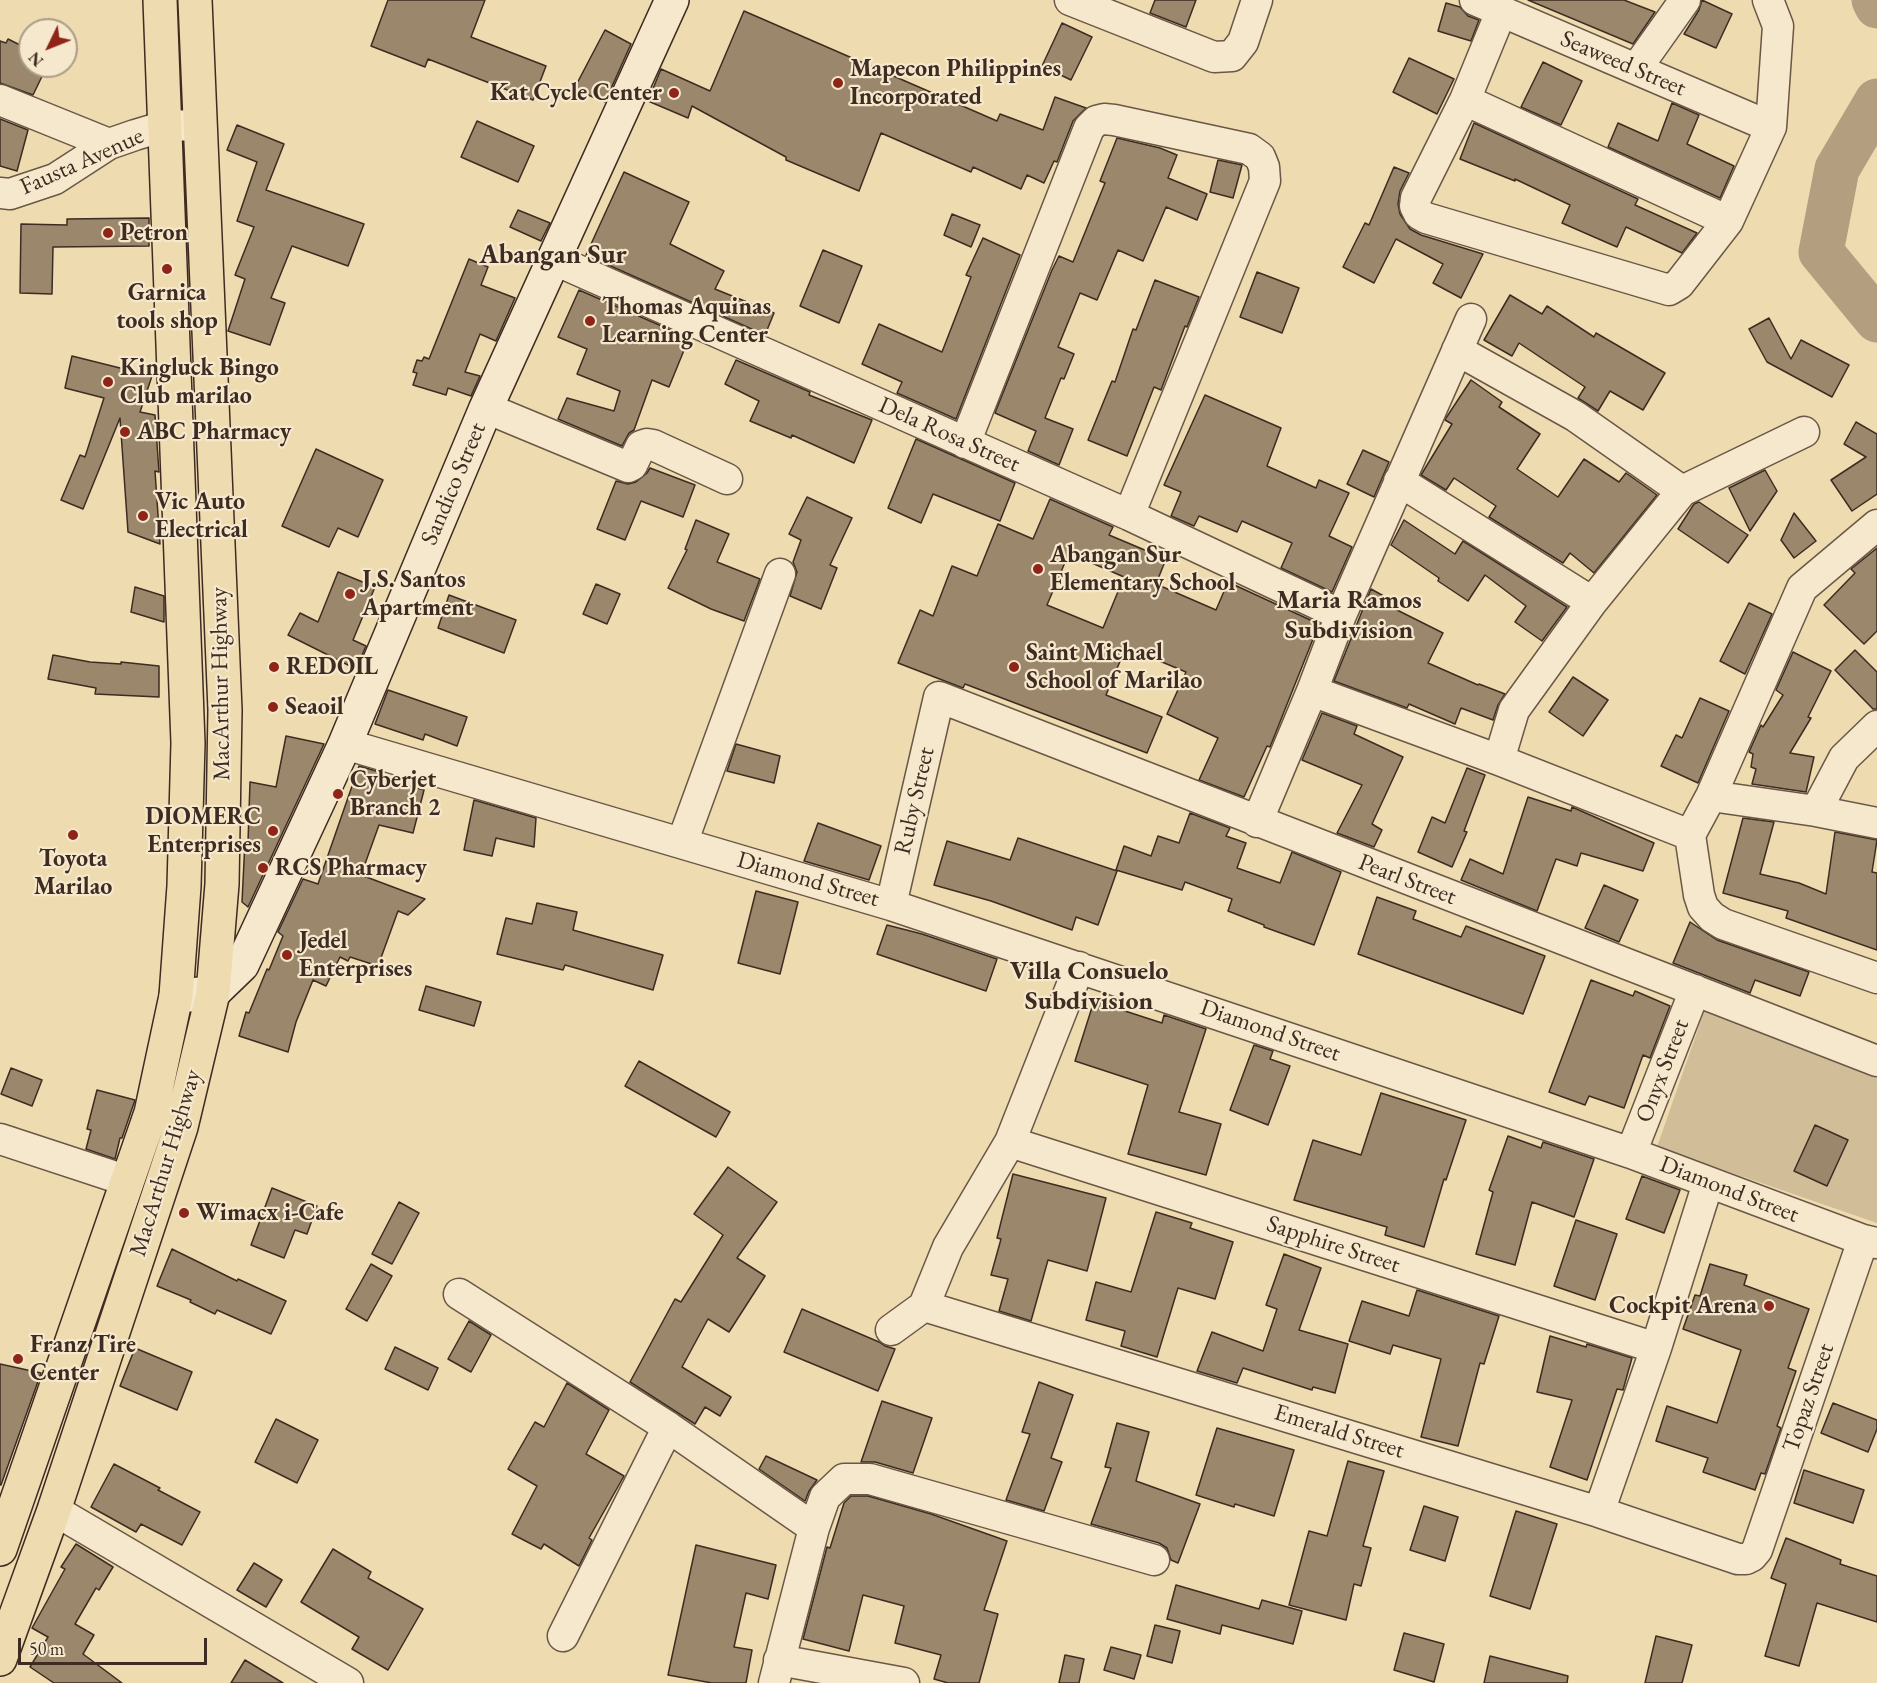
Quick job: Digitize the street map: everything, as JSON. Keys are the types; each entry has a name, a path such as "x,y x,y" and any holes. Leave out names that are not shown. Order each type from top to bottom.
{"highway":[{"name":"MacArthur Highway","path":"0,1549 151,1113 176,996 184,886 188,743 160,0"},
{"name":"MacArthur Highway","path":"0,1659 54,1510 181,1127 213,993 222,884 225,699 195,0"}],"main road":[{"name":"Sandico Street","path":"213,993 242,965 345,744 486,408 672,0"},
{"path":"176,996 213,993"}],"street":[{"path":"1070,0 1214,57 1232,56 1243,42 1257,0"},
{"path":"1636,69 1684,0"},
{"path":"1488,6 1465,100 1416,198 1415,207 1419,214 1669,290 1679,284 1728,221 1771,127 1778,27 1768,0"},
{"name":"Seaweed Street","path":"1488,6 1771,127"},
{"path":"0,100 109,144"},
{"path":"1465,100 1728,221"},
{"path":"966,443 1089,128 1096,121 1114,120 1249,148 1260,157 1264,167 1265,181 1129,515"},
{"name":"Fausta Avenue","path":"0,193 9,194 55,179 109,144 165,126 199,125"},
{"name":"Dela Rosa Street","path":"555,260 1129,515 1341,615"},
{"path":"1257,822 1341,615 1471,320"},
{"path":"1457,350 1575,416 1682,491"},
{"path":"486,408 627,467 632,465 641,446 653,445 727,479"},
{"path":"1499,760 1514,710 1592,602 1682,491 1804,432"},
{"path":"1399,482 1592,602"},
{"path":"1877,525 1802,588 1711,796 1690,836 1699,895 1703,907 1712,917 1724,924 1877,978"},
{"path":"682,843 780,574"},
{"path":"1312,691 1499,760 1690,836"},
{"name":"Pearl Street","path":"939,697 1877,1061"},
{"name":"Ruby Street","path":"891,905 939,697"},
{"path":"1816,811 1844,758 1877,726"},
{"name":"Diamond Street","path":"345,744 891,905 1631,1153 1870,1241"},
{"path":"1711,796 1816,811 1877,823"},
{"path":"891,1330 924,1306 948,1247 1010,1142 1079,967"},
{"name":"Onyx Street","path":"1631,1153 1695,990"},
{"path":"0,1139 128,1181"},
{"name":"Sapphire Street","path":"1010,1142 1656,1348"},
{"path":"1599,1512 1656,1348 1708,1183"},
{"name":"Topaz Street","path":"1752,1556 1870,1241"},
{"path":"459,1294 668,1427 814,1528"},
{"name":"Emerald Street","path":"924,1306 1599,1512 1738,1559 1752,1556"},
{"path":"563,1636 668,1427"},
{"path":"904,1683 777,1672 814,1528 825,1497 844,1479 870,1479 1154,1560"},
{"path":"54,1510 348,1683"}],"shaded area":[{"path":"1705,1009 1877,1078 1877,1223 1657,1147"}],"building":[{"path":"388,0 485,0 471,37 546,66 533,100 428,59 425,67 371,46"},
{"path":"1155,0 1196,0 1186,27 1150,13"},
{"path":"1528,0 1624,0 1655,12 1633,44"},
{"path":"1702,0 1732,14 1716,48 1684,34 1699,10"},
{"path":"1446,3 1460,7 1468,16 1479,20 1471,41 1438,31"},
{"path":"744,11 997,121 1000,114 1043,130 1055,97 1086,108 1073,121 1057,162 1054,161 1044,183 1027,175 1021,189 973,167 971,172 881,133 859,191 786,160 786,157 692,106 688,118 648,101 661,69 710,91"},
{"path":"1062,23 1092,37 1071,80 1042,66"},
{"path":"605,30 631,44 605,102 574,89"},
{"path":"8,39 18,44 18,78 41,78 33,95 0,83 0,41 6,43"},
{"path":"1409,58 1454,79 1437,114 1393,92"},
{"path":"1543,62 1582,81 1561,125 1521,107"},
{"path":"1672,103 1699,115 1687,144 1734,166 1720,198 1608,147 1618,123 1658,141"},
{"path":"0,119 28,130 17,171 0,166"},
{"path":"477,121 534,146 518,182 461,157"},
{"path":"1474,123 1638,199 1635,205 1697,233 1682,253 1626,227 1617,247 1562,223 1570,205 1515,179 1515,181 1460,159"},
{"path":"237,125 284,144 266,190 364,224 348,266 292,246 271,298 285,303 270,345 228,331 245,279 235,275 254,227 237,221 257,162 227,150"},
{"path":"1117,138 1160,148 1177,155 1168,178 1207,194 1197,220 1166,207 1143,261 1118,250 1097,300 1080,293 1058,347 1074,354 1064,379 1061,378 1045,418 1073,429 1059,465 1028,451 1036,431 995,413 1059,256 1073,262 1105,183 1100,181"},
{"path":"1218,160 1242,165 1233,198 1210,192"},
{"path":"1394,167 1409,173 1400,191 1398,204 1400,214 1410,229 1421,235 1483,254 1461,298 1433,283 1443,264 1396,239 1374,283 1343,267 1365,223 1369,225"},
{"path":"624,172 689,202 670,244 724,271 715,289 774,313 765,335 586,255"},
{"path":"518,210 550,223 541,241 510,227"},
{"path":"952,214 980,225 971,247 944,235"},
{"path":"149,218 149,246 53,247 52,294 20,293 21,224 67,225 67,219"},
{"path":"983,238 1020,255 956,419 897,393 902,382 862,364 879,324 942,352 971,277 966,275"},
{"path":"823,250 862,266 839,323 800,306"},
{"path":"469,259 488,267 481,285 515,298 496,341 480,334 465,372 480,376 471,396 448,388 446,395 413,385 417,373 413,372 417,360 422,361 424,357 429,359"},
{"path":"1257,272 1299,288 1282,333 1240,317"},
{"path":"1155,280 1199,297 1187,327 1185,326 1161,390 1154,387 1127,456 1088,440 1112,381 1115,382 1133,329 1136,330"},
{"path":"579,290 689,338 669,387 652,380 634,430 629,433 622,446 558,419 567,398 614,411 620,391 577,374 587,349 558,337"},
{"path":"1510,295 1542,314 1547,306 1594,337 1596,333 1665,373 1643,410 1610,391 1598,411 1578,398 1585,387 1519,343 1512,356 1484,340"},
{"path":"1769,318 1791,359 1801,340 1849,365 1832,397 1767,362 1749,329"},
{"path":"72,356 152,376 140,412 155,415 159,472 155,471 160,544 128,532 120,418 83,509 61,500 80,455 85,457 104,398 65,388"},
{"path":"736,360 810,392 809,395 872,420 854,463 792,435 791,438 750,421 759,401 725,384"},
{"path":"1471,380 1502,402 1499,407 1540,434 1517,469 1558,497 1584,459 1619,482 1626,473 1657,495 1594,573 1570,553 1563,563 1489,517 1496,506 1454,478 1446,490 1421,475 1452,424 1445,420 1446,418"},
{"path":"1205,395 1281,428 1267,466 1316,488 1319,480 1349,493 1329,536 1352,547 1332,592 1281,568 1292,543 1242,521 1237,532 1199,516 1194,526 1171,516 1181,492 1164,485"},
{"path":"1856,422 1877,434 1877,494 1852,511 1831,480 1866,457 1844,444"},
{"path":"916,439 1015,483 1000,521 933,494 921,523 888,508"},
{"path":"316,449 383,480 358,537 338,528 329,547 282,526"},
{"path":"1363,450 1389,462 1374,497 1347,484"},
{"path":"650,468 695,485 683,517 641,501 625,540 597,529 616,481 628,484 636,482"},
{"path":"1765,470 1777,491 1750,531 1729,488"},
{"path":"807,497 852,518 830,565 837,568 821,609 790,596 797,572 793,562 801,540 789,534"},
{"path":"1050,499 1113,527 1109,535 1166,559 1156,584 1216,610 1228,582 1319,624 1270,747 1267,746 1244,797 1199,780 1218,738 1167,714 1186,672 1126,647 1106,695 1162,717 1147,753 965,684 963,688 898,663 920,610 933,616 952,566 977,576 998,524 1033,539","holes":["1069,553 1124,577 1103,628 1047,605"]},
{"path":"1699,502 1748,535 1728,563 1678,529 1694,504"},
{"path":"1794,513 1816,541 1794,558 1781,540"},
{"path":"696,520 729,534 717,562 760,579 744,621 711,609 668,588 687,550 685,549"},
{"path":"1404,520 1455,554 1463,541 1567,607 1542,641 1515,622 1526,606 1485,575 1468,601 1391,545"},
{"path":"1877,548 1877,631 1864,644 1824,605 1855,573 1851,569"},
{"path":"338,572 375,587 353,640 366,646 356,669 288,635 300,613 318,622"},
{"path":"596,584 620,594 607,624 583,614"},
{"path":"135,587 164,596 164,622 131,612"},
{"path":"1371,589 1400,605 1397,610 1443,633 1428,663 1505,694 1493,720 1461,708 1455,724 1409,704 1407,708 1334,681"},
{"path":"449,595 516,620 504,653 438,628"},
{"path":"1749,603 1772,614 1745,674 1720,661"},
{"path":"1855,650 1877,672 1877,709 1873,709 1835,670"},
{"path":"1793,652 1831,671 1808,717 1811,718 1790,753 1814,757 1806,792 1752,784 1756,769 1751,767 1753,754 1749,752 1761,725 1763,727 1783,695 1776,690"},
{"path":"53,655 90,662 159,666 159,697 95,694 96,688 48,679"},
{"path":"1573,677 1608,700 1583,736 1549,712"},
{"path":"388,690 467,717 457,746 425,734 423,740 375,724"},
{"path":"1700,698 1729,711 1698,783 1661,766 1676,735 1682,738"},
{"path":"1322,713 1357,726 1354,734 1403,757 1372,824 1382,830 1374,847 1337,833 1362,785 1302,760"},
{"path":"286,736 324,744 248,907 242,902 245,841 248,842 250,782 276,787"},
{"path":"736,744 780,756 774,783 727,771"},
{"path":"359,766 383,773 381,778 424,790 413,833 379,825 361,875 425,899 408,915 398,911 378,966 350,957 348,961 340,957 326,986 313,980 296,1022 288,1052 239,1036 246,1012 249,1013 283,936 278,932 303,879 318,884"},
{"path":"1467,768 1485,775 1464,831 1467,832 1452,867 1418,852 1432,817 1445,823"},
{"path":"1528,797 1571,811 1572,807 1654,843 1643,871 1581,853 1577,866 1556,859 1537,911 1461,880 1470,859 1503,874"},
{"path":"474,800 536,818 534,847 496,838 492,856 464,850"},
{"path":"1190,813 1230,828 1226,836 1246,843 1237,868 1280,883 1292,852 1341,872 1314,945 1228,911 1232,899 1185,882 1182,890 1116,870 1124,846 1151,856 1158,836 1179,843"},
{"path":"1743,818 1774,822 1760,874 1799,883 1826,894 1835,832 1877,840 1872,872 1877,873 1877,950 1786,918 1788,911 1723,893"},
{"path":"818,823 881,846 869,880 804,861"},
{"path":"1018,838 1117,871 1098,925 1076,917 1072,930 991,901 934,885 947,841 1010,860"},
{"path":"1604,885 1638,900 1619,942 1585,928"},
{"path":"756,891 798,902 780,974 738,963"},
{"path":"1377,897 1416,911 1413,919 1461,937 1466,926 1545,956 1523,1014 1358,954"},
{"path":"537,903 577,912 573,930 663,955 653,990 565,965 563,970 497,954 506,918 532,924"},
{"path":"1690,922 1717,940 1809,972 1800,996 1755,980 1750,993 1673,963"},
{"path":"887,925 997,959 986,991 877,954"},
{"path":"1591,980 1633,996 1635,991 1670,1006 1650,1058 1643,1055 1624,1108 1589,1096 1585,1105 1549,1092"},
{"path":"426,986 481,1002 474,1026 419,1010"},
{"path":"1094,1001 1162,1023 1164,1015 1206,1029 1179,1112 1221,1124 1206,1175 1128,1154 1148,1085 1075,1061"},
{"path":"1254,1045 1273,1051 1270,1059 1290,1066 1268,1125 1230,1110"},
{"path":"639,1061 730,1112 716,1137 625,1086"},
{"path":"11,1068 42,1080 32,1106 1,1094"},
{"path":"97,1090 135,1100 122,1138 120,1138 115,1159 86,1149 91,1130 87,1129"},
{"path":"1381,1093 1466,1120 1446,1180 1444,1179 1424,1247 1385,1235 1387,1227 1294,1200 1313,1140 1361,1155"},
{"path":"1815,1125 1848,1140 1827,1186 1794,1171"},
{"path":"1508,1136 1541,1148 1543,1142 1594,1159 1574,1217 1532,1202 1515,1265 1476,1254 1493,1192 1489,1190"},
{"path":"728,1167 777,1202 737,1258 765,1276 729,1332 708,1319 682,1367 731,1397 720,1416 705,1407 695,1424 630,1382 675,1299 681,1302 723,1235 694,1214"},
{"path":"1013,1174 1106,1198 1087,1271 1048,1260 1031,1321 999,1311 1008,1279 991,1275 1001,1239 997,1238"},
{"path":"1642,1176 1680,1190 1664,1233 1626,1219"},
{"path":"272,1188 317,1206 307,1234 295,1230 284,1258 251,1245"},
{"path":"399,1202 419,1213 392,1264 372,1254"},
{"path":"1156,1212 1192,1223 1190,1228 1233,1242 1215,1299 1178,1288 1157,1357 1121,1346 1125,1331 1086,1320 1096,1282 1131,1292"},
{"path":"1576,1220 1617,1234 1595,1300 1554,1286"},
{"path":"172,1249 237,1281 238,1279 286,1301 271,1334 217,1310 215,1314 190,1302 191,1300 157,1286"},
{"path":"1284,1254 1321,1268 1299,1330 1348,1344 1335,1393 1313,1387 1312,1390 1243,1368 1237,1383 1197,1371 1212,1332 1263,1351 1277,1309 1266,1305"},
{"path":"371,1264 392,1276 367,1321 346,1309"},
{"path":"1710,1264 1747,1275 1744,1285 1809,1309 1788,1368 1796,1371 1777,1426 1781,1428 1765,1474 1761,1473 1755,1490 1703,1472 1708,1458 1656,1441 1667,1406 1717,1423 1741,1350 1683,1329 1695,1295 1700,1296"},
{"path":"1417,1290 1499,1316 1484,1364 1480,1363 1458,1446 1421,1437 1441,1359 1393,1345 1390,1354 1349,1341 1362,1301 1409,1316"},
{"path":"802,1309 895,1349 878,1391 784,1352"},
{"path":"469,1321 491,1335 471,1372 448,1359"},
{"path":"1550,1336 1586,1347 1587,1344 1632,1358 1623,1390 1617,1389 1587,1480 1550,1467 1572,1400 1537,1392"},
{"path":"395,1347 438,1368 428,1390 385,1369"},
{"path":"135,1348 192,1372 177,1410 120,1386"},
{"path":"0,1364 41,1373 1,1485 0,1485"},
{"path":"1039,1382 1073,1395 1051,1458 1062,1462 1044,1511 1006,1500 1030,1434 1022,1432"},
{"path":"567,1383 609,1410 586,1454 624,1476 589,1538 592,1540 579,1566 544,1544 541,1549 512,1534 537,1486 508,1469 535,1422 544,1427"},
{"path":"882,1401 932,1418 913,1473 875,1462 861,1462"},
{"path":"1833,1403 1877,1420 1877,1429 1868,1452 1821,1433"},
{"path":"276,1419 318,1440 297,1483 255,1462"},
{"path":"1117,1423 1149,1432 1136,1481 1200,1504 1178,1563 1171,1560 1167,1548 1159,1543 1091,1524 1111,1468 1105,1467"},
{"path":"1217,1428 1294,1450 1274,1516 1196,1495"},
{"path":"766,1456 817,1480 805,1501 759,1469"},
{"path":"1348,1461 1384,1471 1363,1546 1371,1548 1361,1586 1354,1584 1346,1620 1289,1605 1309,1531 1327,1536"},
{"path":"114,1464 200,1512 182,1545 141,1524 136,1532 91,1507"},
{"path":"1804,1470 1864,1490 1853,1523 1794,1503"},
{"path":"851,1496 868,1496 931,1514 1007,1541 984,1610 998,1614 979,1683 948,1683 934,1679 941,1655 895,1643 904,1606 863,1595 849,1651 803,1639 827,1547 830,1548 844,1503"},
{"path":"1424,1506 1458,1517 1445,1561 1410,1550"},
{"path":"1516,1511 1557,1524 1530,1609 1490,1596"},
{"path":"1786,1538 1841,1560 1840,1564 1877,1576 1877,1622 1817,1603 1799,1666 1765,1656 1786,1584 1771,1578"},
{"path":"76,1544 113,1567 99,1590 96,1588 75,1624 94,1635 83,1654 122,1683 54,1683 30,1667 48,1637 32,1628 65,1569 61,1567"},
{"path":"696,1545 776,1565 768,1599 746,1593 734,1647 752,1650 746,1683 712,1683 668,1675"},
{"path":"333,1549 371,1572 368,1578 423,1609 388,1670 352,1649 359,1637 301,1602"},
{"path":"254,1563 282,1580 266,1607 237,1590"},
{"path":"1176,1585 1259,1609 1262,1600 1302,1611 1293,1644 1222,1625 1220,1634 1167,1619"},
{"path":"1155,1625 1180,1631 1172,1663 1147,1656"},
{"path":"1404,1633 1444,1644 1434,1682 1394,1670"},
{"path":"1656,1636 1692,1645 1682,1683 1645,1683"},
{"path":"1111,1647 1141,1655 1134,1679 1104,1670"},
{"path":"1065,1655 1084,1659 1079,1683 1059,1683"},
{"path":"1490,1656 1568,1676 1567,1683 1484,1683"},
{"path":"245,1660 283,1683 231,1683"}],"waterway":[{"path":"1874,0 1877,6"},
{"path":"1877,101 1837,169 1821,252 1877,320"}],"place":[{"name":"Mapecon Philippines Incorporated","path":"838,83"},
{"name":"Kat Cycle Center","path":"674,93"},
{"name":"Petron","path":"108,233"},
{"name":"Garnica tools shop","path":"167,269"},
{"name":"Thomas Aquinas Learning Center","path":"590,321"},
{"name":"Kingluck Bingo Club marilao","path":"108,382"},
{"name":"ABC Pharmacy","path":"125,432"},
{"name":"Vic Auto Electrical","path":"143,516"},
{"name":"Abangan Sur Elementary School","path":"1038,569"},
{"name":"J.S. Santos Apartment","path":"350,594"},
{"name":"REDOIL","path":"274,667"},
{"name":"Saint Michael School of Marilao","path":"1014,667"},
{"name":"Seaoil","path":"273,707"},
{"name":"Cyberjet Branch 2","path":"338,794"},
{"name":"DIOMERC Enterprises","path":"273,831"},
{"name":"Toyota Marilao","path":"73,835"},
{"name":"RCS Pharmacy","path":"263,868"},
{"name":"Jedel Enterprises","path":"287,955"},
{"name":"Wimacx i-Cafe","path":"184,1213"},
{"name":"Cockpit Arena","path":"1769,1306"},
{"name":"Franz Tire Center","path":"18,1359"}],"district":[{"name":"Abangan Sur","path":"553,256"},
{"name":"Maria Ramos Subdivision","path":"1349,616"},
{"name":"Villa Consuelo Subdivision","path":"1089,987"}]}
